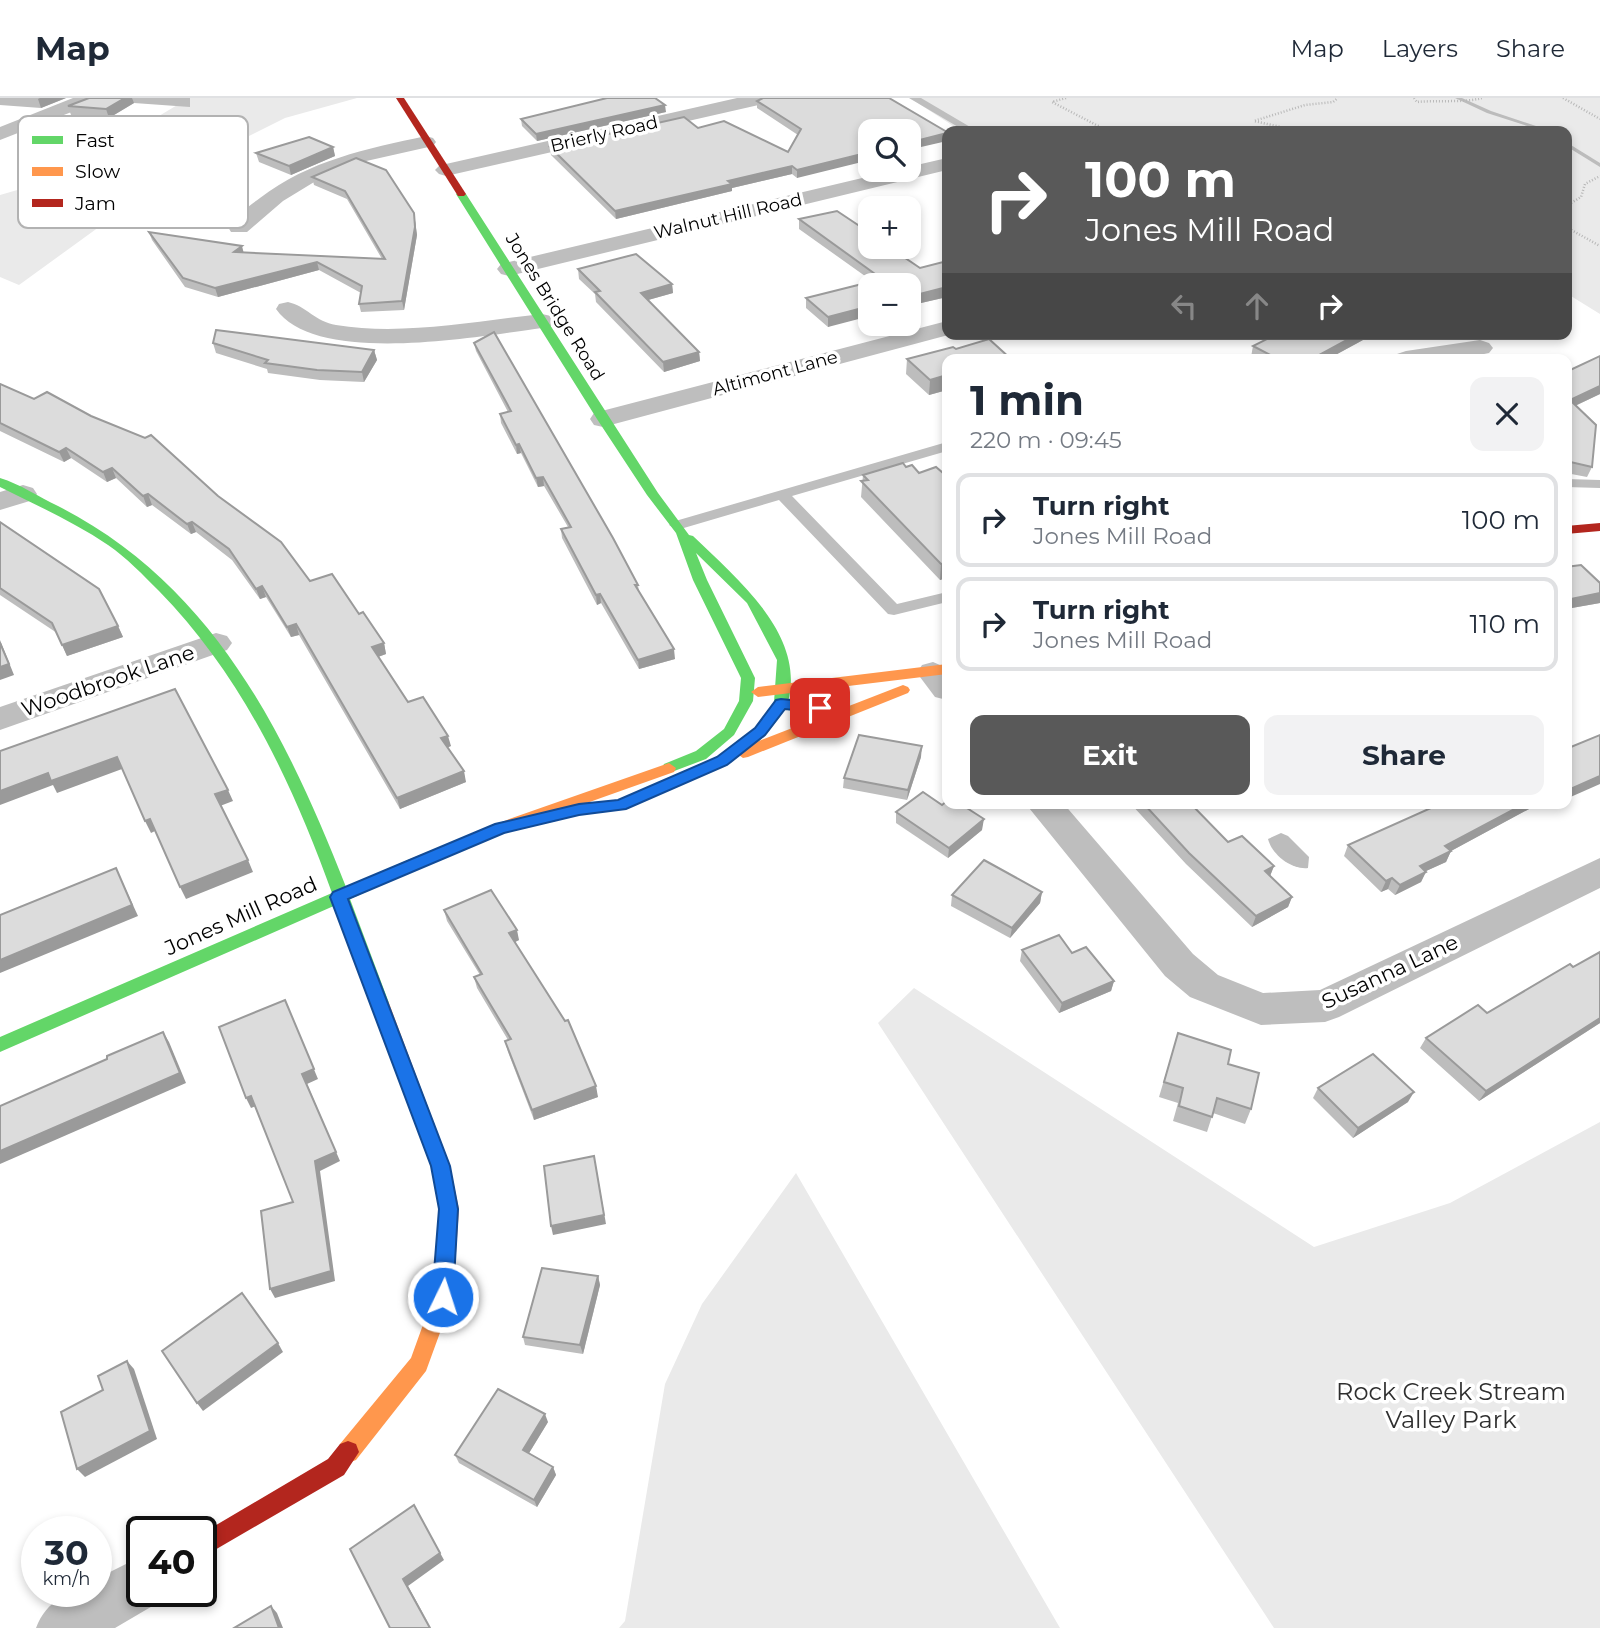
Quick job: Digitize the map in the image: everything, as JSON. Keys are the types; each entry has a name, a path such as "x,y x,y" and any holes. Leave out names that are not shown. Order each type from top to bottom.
{"main road":[{"name":"Jones Bridge Road","path":"400,98 653,495 680,529 753,601 784,660 785,699"},
{"path":"8,492 54,508 114,543 173,595 216,643 275,736 318,835 441,1166 449,1209 443,1297 419,1364 336,1467 217,1538"},
{"path":"1572,529 1600,527"},
{"name":"Jones Bridge Road","path":"680,529 748,678 749,692"},
{"path":"753,601 794,640"},
{"path":"841,666 900,682"},
{"path":"749,692 785,699 942,677"},
{"path":"811,708 900,682"},
{"path":"658,789 900,682"},
{"name":"Jones Mill Road","path":"0,1045 500,828 612,791 703,755 730,729 746,708 749,692"},
{"path":"722,761 760,732 785,699"},
{"name":"Jones Mill Road","path":"500,828 579,810 607,807"}],"street":[{"path":"45,116 90,98"},
{"name":"Brierly Road","path":"446,170 763,98"},
{"path":"0,134 18,127"},
{"path":"248,218 260,207 326,168 344,161 426,142"},
{"name":"Walnut Hill Road","path":"509,269 942,165"},
{"path":"288,309 308,325 364,334 424,333 542,321"},
{"name":"Altimont Lane","path":"603,419 942,329"},
{"path":"1440,354 1480,348"},
{"name":"Woodbrook Lane","path":"0,719 216,643"},
{"name":"Susanna Lane","path":"1048,809 1179,965 1204,986 1261,1009 1325,1006 1600,872"},
{"path":"63,1628 126,1591"}],"lane":[{"path":"914,98 963,126"},
{"path":"680,529 782,494 923,459 942,449"},
{"path":"1572,483 1600,484"},
{"path":"782,494 894,610 942,598"}],"path":[{"path":"1066,98 1052,102 1098,126"},
{"path":"1276,126 1254,121 1305,105 1333,102 1338,98"},
{"path":"1414,98 1416,102 1472,101 1482,98"},
{"path":"1563,98 1600,119"},
{"path":"1572,202 1581,197 1585,184 1600,176"},
{"path":"1572,228 1600,246"}],"green space":[{"path":"189,98 357,98 285,118 248,136 248,116 159,116"},
{"path":"910,98 1600,98 1600,314 1572,297 1572,126 953,126"},
{"path":"18,190 18,228 98,228 19,285 0,277 0,195"},
{"name":"Rock Creek Stream Valley Park","path":"914,988 1314,1247 1450,1203 1600,1122 1600,1628 1274,1628 878,1023"},
{"path":"796,1173 1060,1628 619,1628 625,1621 665,1384 702,1304"}],"shaded area":[{"path":"1281,833 1288,836 1309,857 1308,868 1289,864 1274,851 1268,839"}],"building":[{"path":"89,98 125,98 106,109 68,106"},
{"path":"607,98 655,98 665,105 536,134 521,119"},
{"path":"763,98 889,98 942,129 942,134 921,140 921,119 858,119 858,155 797,170 792,166 728,181 732,184 615,211 550,147 684,117 698,128 724,121 788,152 801,129 757,101"},
{"path":"309,137 333,147 289,166 256,153"},
{"path":"356,158 386,170 414,213 415,227 402,301 359,304 362,286 317,262 215,288 183,278 149,232 242,246 234,252 385,259 345,191 312,177"},
{"path":"837,211 858,225 858,259 907,259 920,268 942,262 942,288 921,294 921,273 874,273 799,219"},
{"path":"636,254 672,284 641,293 699,352 663,362 595,292 600,291 578,269"},
{"path":"858,285 858,309 828,317 806,298"},
{"path":"216,330 374,350 362,372 317,370 265,363 268,360 213,343"},
{"path":"494,332 613,538 638,585 635,585 674,649 638,660 600,594 596,595 561,529 571,527 543,477 536,478 500,414 511,411 474,343"},
{"path":"990,340 1006,354 942,354 942,376 930,380 907,359 953,347 956,349"},
{"path":"1265,340 1347,340 1321,354 1268,354 1253,346"},
{"path":"1600,356 1600,386 1572,399 1572,369"},
{"path":"0,384 34,399 47,392 91,416 145,438 151,435 218,496 281,542 310,581 332,574 359,614 363,612 384,643 372,647 408,702 423,697 448,736 441,738 464,771 397,798 296,624 287,627 262,586 256,589 229,549 192,522 187,524 148,494 143,496 112,468 103,472 66,448 59,452 0,423"},
{"path":"1572,402 1596,425 1592,467 1572,462"},
{"path":"903,463 906,467 912,465 919,473 936,467 942,472 942,564 861,481 868,480 863,475"},
{"path":"0,522 99,589 118,626 62,645 52,623 0,588"},
{"path":"1581,565 1600,583 1600,593 1572,599 1572,566"},
{"path":"0,643 9,664 0,667"},
{"path":"175,689 228,790 215,794 248,860 180,887 150,819 145,821 117,757 51,781 48,773 0,791 0,751"},
{"path":"859,735 922,746 908,790 844,778"},
{"path":"1600,735 1600,776 1572,788 1572,747"},
{"path":"923,792 942,805 942,809 968,809 984,819 949,848 896,812"},
{"path":"1149,809 1196,809 1228,842 1242,836 1274,866 1265,871 1292,897 1256,916 1189,853"},
{"path":"1429,809 1515,809 1445,846 1451,851 1420,866 1426,872 1400,885 1392,878 1386,881 1348,845"},
{"path":"984,860 1042,892 1012,928 952,895"},
{"path":"116,868 132,905 0,960 0,915"},
{"path":"491,890 517,930 509,933 565,1021 568,1020 596,1086 532,1110 505,1041 511,1039 474,977 482,974 444,910"},
{"path":"1059,935 1072,953 1086,947 1114,981 1062,1003 1022,950"},
{"path":"1600,952 1600,1018 1486,1091 1426,1038 1478,1005 1487,1013 1570,964 1573,967"},
{"path":"285,1000 314,1069 302,1074 336,1152 315,1161 331,1271 270,1289 261,1211 293,1202 251,1096 246,1098 219,1027"},
{"path":"163,1032 180,1073 0,1151 0,1106"},
{"path":"1178,1033 1231,1050 1228,1064 1259,1073 1251,1109 1217,1098 1212,1117 1179,1106 1183,1088 1164,1082"},
{"path":"1373,1054 1414,1092 1358,1128 1318,1088"},
{"path":"594,1156 604,1215 551,1226 544,1166"},
{"path":"542,1268 598,1276 580,1345 523,1337"},
{"path":"242,1293 278,1343 197,1403 162,1351"},
{"path":"127,1361 150,1431 77,1469 61,1412 103,1390 98,1376"},
{"path":"498,1389 545,1414 523,1450 553,1467 534,1500 455,1455"},
{"path":"414,1505 440,1553 403,1579 430,1628 390,1628 350,1549"},
{"path":"271,1606 279,1628 234,1628"}],"waterway":[{"path":"1458,98 1489,112 1532,126"},
{"path":"1572,148 1600,165"}],"traffic: fast":[{"path":"461,194 603,419 653,495 682,533 700,580 748,678 746,701 729,732 701,755 669,768"},
{"path":"0,482 71,518 122,549 192,618 230,666 263,718 291,772 338,886 380,1003"},
{"path":"689,539 753,601 784,660 781,703 760,732 736,750"},
{"path":"0,1045 416,863"}],"traffic: slow":[{"path":"758,692 942,670"},
{"path":"743,753 903,690"},
{"path":"416,863 517,822 669,768"},
{"path":"348,1452 419,1364 443,1297 449,1209 441,1166 380,1003"}],"traffic: jam":[{"path":"400,98 461,194"},
{"path":"1572,529 1600,527"},
{"path":"217,1538 336,1467 348,1452"}],"route":[{"path":"443,1297 449,1209 441,1166 339,897 500,828 579,810 620,806 722,761 760,732 781,704 820,708"}]}
